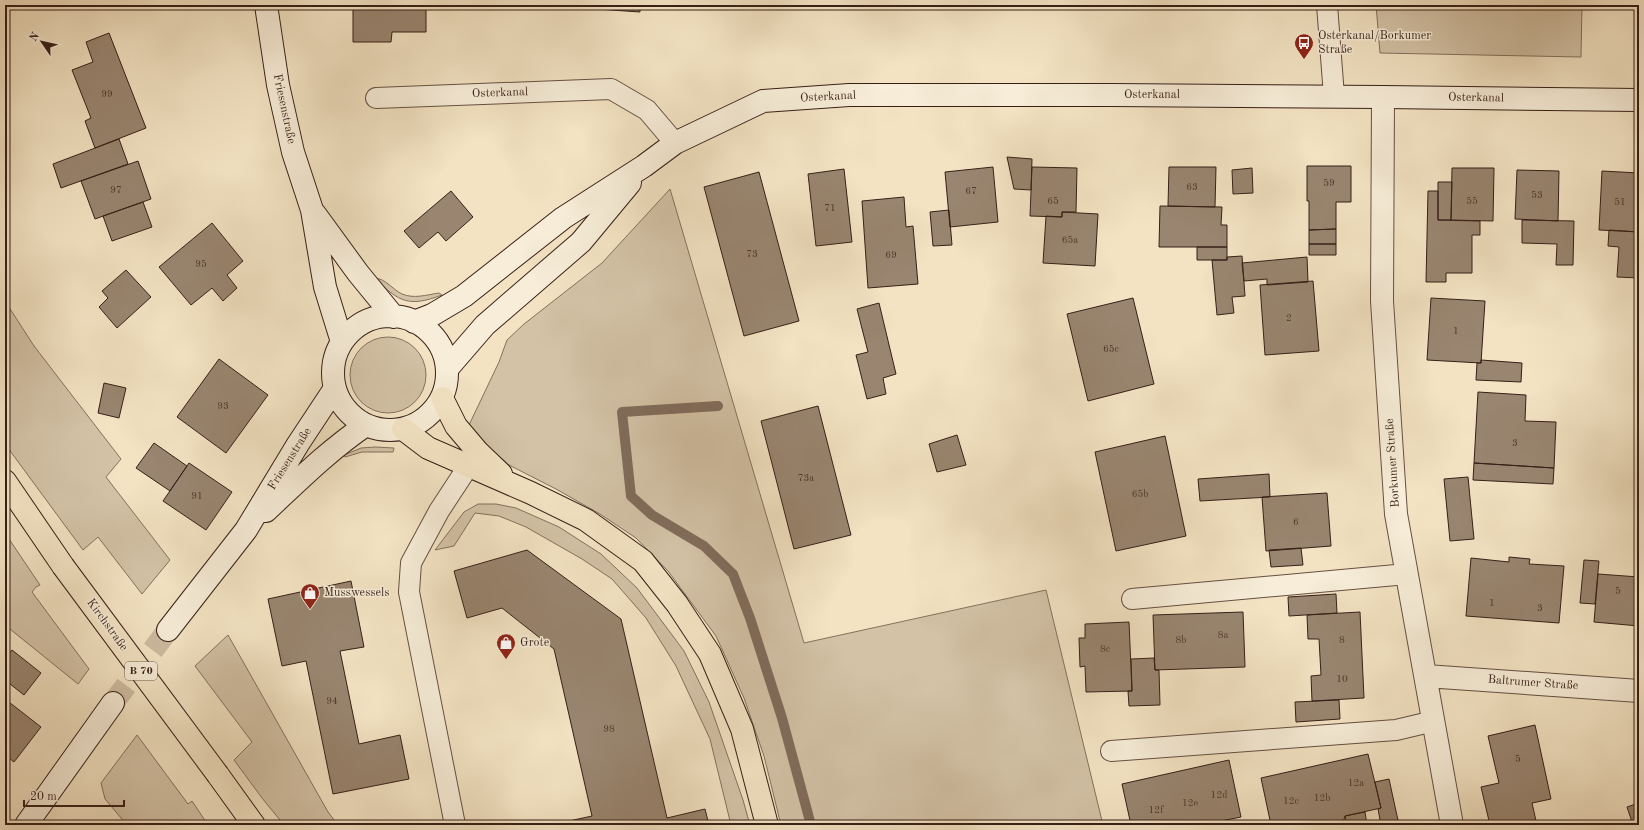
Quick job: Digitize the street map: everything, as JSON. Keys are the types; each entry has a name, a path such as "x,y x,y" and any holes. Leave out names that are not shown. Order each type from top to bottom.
{"main road":[{"name":"Friesenstraße","path":"266,5 278,85 293,152 312,210 325,287 342,342"},
{"name":"Osterkanal","path":"404,319 432,315 464,296 563,218 644,166 675,143 763,101 849,95 1334,96 1639,100"},
{"name":"Borkumer Straße","path":"1383,97 1382,300 1396,514 1452,825"},
{"name":"Osterkanal","path":"447,369 485,325 581,242 644,166"},
{"name":"Friesenstraße","path":"312,210 358,273 404,319"},
{"path":"379,318 404,319 427,330 437,341 444,354 447,379 442,398 432,412 419,423 402,429 378,429 366,425 352,416 342,404 335,388 333,373 336,357 342,342 352,331 364,322 379,318"},
{"name":"Friesenstraße","path":"168,630 246,530 298,444 335,388"},
{"path":"442,398 473,458"},
{"name":"Friesenstraße","path":"246,530 347,438 366,425"},
{"path":"402,429 428,448 473,458 512,484 586,520 643,561 677,604 710,654 742,729 767,825"},
{"name":"Kirchstraße","path":"5,481 63,566 254,825"},
{"name":"Baltrumer Straße","path":"1426,676 1639,690"},
{"path":"26,825 113,703"}],"lane":[{"path":"1327,5 1334,96"},
{"name":"Osterkanal","path":"376,98 611,89 647,110 675,143"},
{"path":"455,825 409,592 411,563 439,511 473,458"},
{"path":"1132,599 1408,574"},
{"path":"1111,751 1396,730 1434,721"}],"shaded area":[{"path":"1376,5 1582,5 1581,57 1380,53"},
{"path":"670,189 804,643 1046,590 1103,825 781,825 764,756 744,698 716,636 668,571 636,538 600,514 509,465 484,443 469,425 499,362 507,340 524,324 602,263"},
{"path":"375,278 386,282 402,294 420,296 439,293 442,295 421,301 398,298"},
{"path":"5,301 34,346 121,459 106,477 170,560 142,594 98,537 83,550 5,444"},
{"path":"388,337 403,340 415,348 423,360 426,375 423,390 415,402 403,410 388,413 373,410 361,402 353,390 350,375 353,360 361,348 373,340"},
{"path":"361,448 394,448 393,452 362,452 345,457 344,455"},
{"path":"478,504 496,504 516,508 559,527 601,554 637,588 684,651 709,702 743,800 750,825 731,825 710,739 676,666 646,618 612,579 582,559 526,527 499,516 475,513 454,546 435,550 464,512"},
{"path":"5,533 40,585 32,592 89,669 78,684 5,625"},
{"path":"228,635 328,812 338,825 284,825 234,760 252,742 195,666"},
{"path":"137,735 188,804 192,801 208,825 127,825 105,799 101,783"}],"building":[{"path":"353,5 426,5 426,32 392,32 391,42 353,42"},
{"path":"597,5 640,5 640,12 597,9"},
{"path":"893,5 934,5 893,7"},
{"path":"109,33 146,128 95,148 85,121 91,118 72,70 93,62 86,42"},
{"path":"119,139 128,164 61,188 53,164"},
{"path":"1007,157 1032,159 1031,190 1014,189"},
{"path":"138,161 151,199 95,219 81,181"},
{"path":"1307,166 1351,166 1351,202 1336,202 1336,229 1309,230"},
{"path":"993,167 998,222 950,227 945,172"},
{"path":"1032,167 1077,168 1076,212 1062,212 1062,217 1030,216"},
{"path":"1169,167 1216,167 1215,207 1168,206"},
{"path":"1252,168 1253,193 1233,194 1232,170"},
{"path":"1452,168 1494,168 1493,221 1451,220"},
{"path":"844,169 852,242 816,246 808,174"},
{"path":"1517,170 1559,171 1558,221 1515,219"},
{"path":"1602,171 1639,173 1639,232 1599,230"},
{"path":"759,172 799,321 744,336 704,187"},
{"path":"1438,182 1452,182 1451,220 1438,220"},
{"path":"451,191 473,217 446,241 438,232 419,248 404,231"},
{"path":"1428,191 1438,191 1438,220 1480,221 1480,235 1472,235 1472,273 1446,273 1446,282 1426,282"},
{"path":"904,197 906,227 913,226 918,284 868,288 862,201"},
{"path":"143,202 152,227 112,241 103,216"},
{"path":"1160,206 1222,207 1221,225 1227,225 1227,247 1159,247"},
{"path":"949,210 952,245 933,246 930,212"},
{"path":"1062,212 1098,214 1095,266 1043,263 1046,216 1062,217"},
{"path":"1522,220 1574,221 1573,265 1556,265 1557,244 1522,243"},
{"path":"212,223 243,261 227,275 237,288 223,301 212,288 191,305 159,267"},
{"path":"1336,229 1336,244 1309,244 1309,230"},
{"path":"1609,230 1639,232 1639,278 1617,277 1619,247 1608,246"},
{"path":"1309,244 1336,244 1336,255 1309,255"},
{"path":"1197,247 1227,247 1227,260 1197,260"},
{"path":"1242,256 1245,296 1232,297 1234,313 1217,315 1212,260 1227,260 1227,257"},
{"path":"1307,257 1308,282 1267,285 1267,279 1244,281 1242,263"},
{"path":"126,270 151,297 117,328 99,307 108,298 102,291"},
{"path":"1313,281 1319,351 1265,355 1260,285"},
{"path":"1133,298 1154,384 1088,401 1067,314"},
{"path":"1431,298 1485,301 1481,363 1427,360"},
{"path":"879,303 896,374 883,378 886,394 867,399 856,355 868,352 857,309"},
{"path":"219,359 268,395 226,453 177,417"},
{"path":"1481,360 1522,363 1521,382 1476,380 1477,363 1481,363"},
{"path":"104,383 126,388 119,418 98,413"},
{"path":"1478,392 1526,395 1525,421 1556,422 1554,468 1474,463"},
{"path":"818,406 851,535 794,549 761,421"},
{"path":"957,435 966,465 937,472 929,444"},
{"path":"1165,436 1186,536 1116,551 1095,452"},
{"path":"154,443 187,466 170,491 136,468"},
{"path":"189,463 232,492 206,530 163,501"},
{"path":"1474,463 1554,468 1553,484 1473,480"},
{"path":"1269,474 1270,497 1200,501 1198,479"},
{"path":"1468,477 1474,539 1450,541 1444,479"},
{"path":"1327,493 1331,546 1266,551 1262,497"},
{"path":"1301,548 1303,565 1271,567 1269,550"},
{"path":"527,550 621,619 667,818 705,809 709,825 561,825 560,823 592,816 554,649 502,608 467,618 454,571"},
{"path":"1509,557 1530,559 1529,564 1564,566 1559,623 1466,616 1471,558 1509,562"},
{"path":"1584,560 1599,561 1595,604 1580,603"},
{"path":"1598,574 1639,577 1639,626 1594,622"},
{"path":"351,581 364,647 340,651 359,744 400,735 409,779 333,794 306,661 282,666 268,599"},
{"path":"1336,594 1337,613 1289,616 1288,597"},
{"path":"1243,612 1245,667 1155,670 1153,615"},
{"path":"1360,612 1364,698 1312,701 1311,676 1321,675 1319,639 1308,639 1307,615"},
{"path":"1129,622 1132,691 1086,692 1085,666 1080,667 1079,638 1085,638 1085,624"},
{"path":"12,650 41,673 24,695 5,680 5,659"},
{"path":"1154,658 1155,670 1159,670 1160,705 1129,706 1128,691 1132,691 1131,659"},
{"path":"5,699 41,727 14,762 5,755"},
{"path":"1339,700 1340,719 1296,722 1295,702"},
{"path":"1535,725 1551,799 1532,803 1537,825 1490,825 1481,787 1499,783 1488,736"},
{"path":"1368,754 1381,808 1345,816 1343,823 1335,825 1271,825 1261,778"},
{"path":"1229,760 1241,817 1216,822 1214,825 1131,825 1122,784"},
{"path":"1389,779 1399,825 1381,825 1378,809 1381,808 1375,782"},
{"path":"1639,803 1639,825 1633,825 1627,807"},
{"path":"1365,812 1367,825 1347,825 1345,816"}],"waterway":[{"path":"718,406 622,412 631,496 652,515 704,546 733,574 750,618 782,718 811,825"}],"tunnel":[{"path":"113,703 168,630"}],"place":[{"name":"Osterkanal/Borkumer Straße","path":"1304,60"},
{"name":"Musswessels","path":"310,610"},
{"name":"Grote","path":"506,660"}]}
